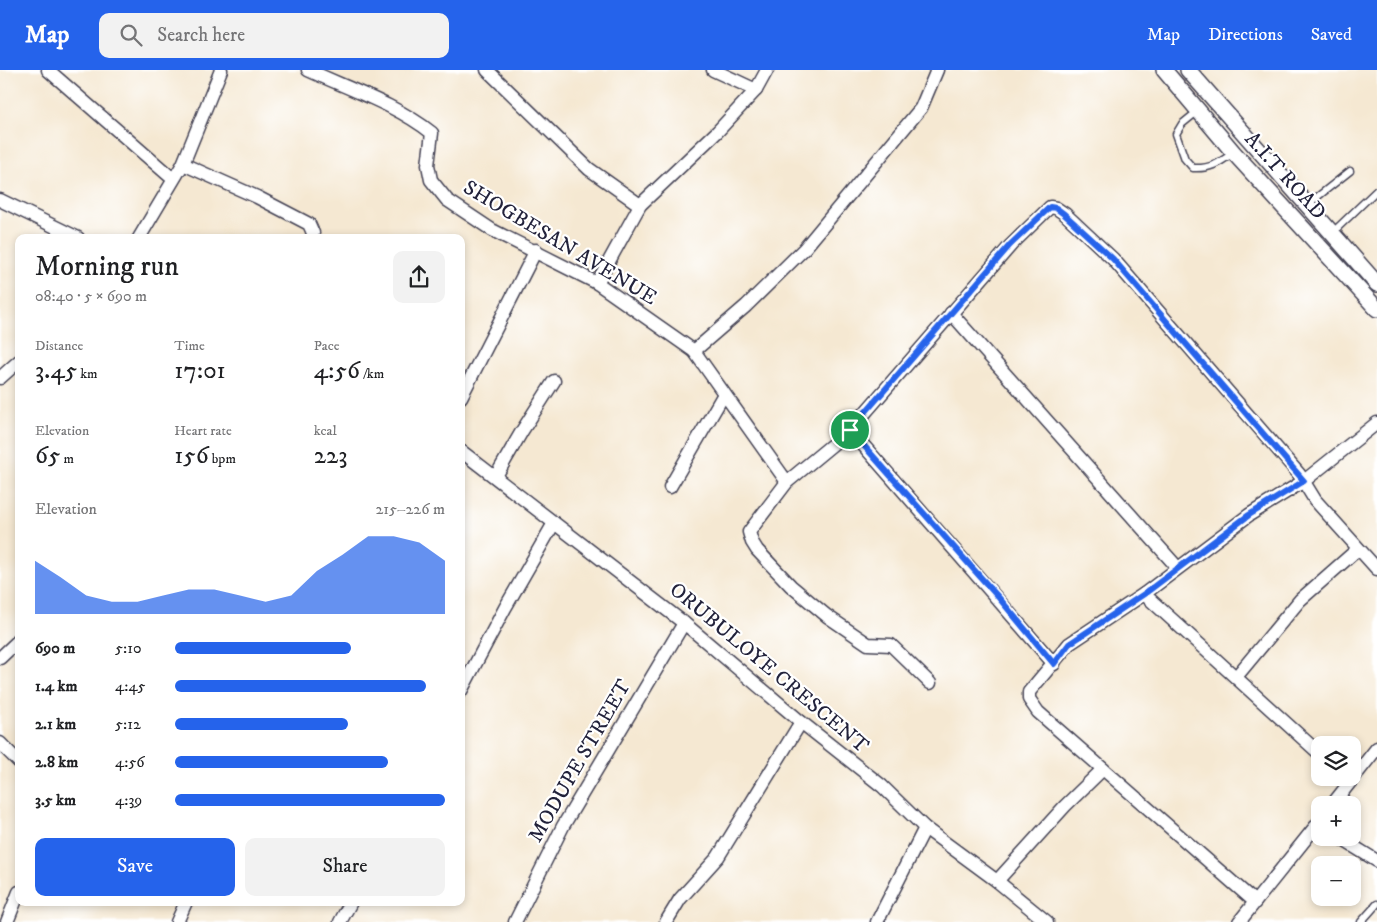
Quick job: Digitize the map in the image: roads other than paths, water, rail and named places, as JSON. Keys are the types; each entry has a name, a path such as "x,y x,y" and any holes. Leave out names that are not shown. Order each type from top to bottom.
{"street":[{"path":"48,70 173,180"},
{"path":"141,234 183,164 221,70"},
{"name":"SHOGBESAN AVENUE","path":"308,70 420,124 432,133 428,165 432,180 447,200 492,230 536,250 597,283 694,351 787,482"},
{"path":"487,70 589,169 640,205"},
{"path":"714,70 756,90"},
{"path":"597,283 640,205 717,132 756,90 767,70"},
{"path":"694,351 746,306 804,249 921,108 937,70"},
{"name":"A.I.T ROAD","path":"1164,70 1234,152 1377,309"},
{"name":"A.I.T ROAD","path":"1194,72 1377,284"},
{"path":"183,164 257,197 309,224 313,234"},
{"path":"0,200 70,234"},
{"path":"930,683 891,645 868,644 827,616 791,586 752,542 749,532 787,482 850,430 1010,245 1050,207 1056,208 1113,259 1304,481 1315,500 1377,569"},
{"path":"465,389 536,250"},
{"path":"951,313 1178,567"},
{"path":"0,378 15,365"},
{"path":"496,476 554,381"},
{"path":"670,486 724,394"},
{"path":"1255,902 1038,712 1028,699 1029,692 1069,644 1144,594 1249,515 1304,481 1377,423"},
{"path":"850,430 999,598 1054,664"},
{"name":"ORUBULOYE CRESCENT","path":"465,454 684,623 801,722 882,786 925,828 997,881 1047,922"},
{"path":"465,683 505,608 554,523"},
{"path":"1236,677 1300,600 1358,549"},
{"path":"1144,594 1311,746"},
{"name":"MODUPE STREET","path":"515,922 563,826 684,623"},
{"path":"0,658 15,644"},
{"path":"666,922 680,899 718,857 801,722"},
{"path":"0,743 15,758"},
{"path":"1361,765 1377,748"},
{"path":"997,881 1065,806 1103,769"},
{"path":"877,922 925,828"},
{"path":"1239,922 1311,833"},
{"path":"1353,846 1377,861"},
{"path":"7,922 15,902"},
{"path":"177,922 184,906"},
{"path":"344,921 350,906"}],"lane":[{"path":"1198,111 1182,124 1176,134 1185,159 1193,168 1213,167 1234,152"},
{"path":"1308,205 1350,171"},
{"path":"1332,233 1377,190"},
{"path":"1361,922 1377,904"}]}
